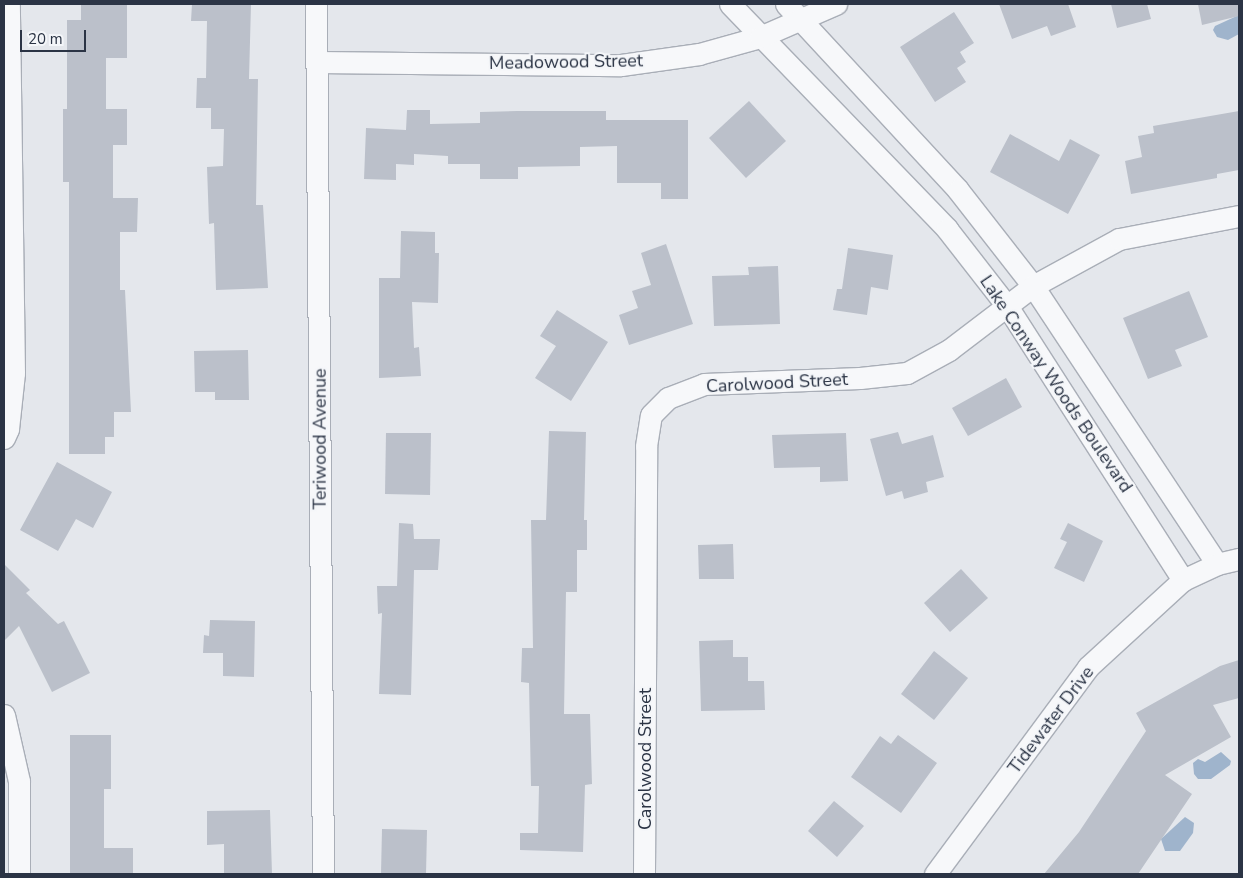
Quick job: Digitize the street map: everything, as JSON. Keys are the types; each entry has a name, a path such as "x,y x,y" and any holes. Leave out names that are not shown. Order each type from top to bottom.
{"street":[{"path":"4,438 8,429 14,373 9,4"},
{"name":"Teriwood Avenue","path":"316,4 323,874"},
{"name":"Lake Conway Woods Boulevard","path":"730,4 947,229 1008,306 1183,580"},
{"name":"Meadowood Street","path":"317,62 621,65 699,54 760,37 793,12 836,4"},
{"name":"Lake Conway Woods Boulevard","path":"793,12 958,190 1033,286 1217,564"},
{"name":"Carolwood Street","path":"644,874 646,446 651,415 668,398 704,384 860,378 908,373 949,350 1033,286 1119,239 1239,216"},
{"name":"Tidewater Drive","path":"935,874 1088,667 1183,580 1217,564 1239,559"},
{"path":"4,715 19,782 19,874"}],"water":[{"path":"1239,15 1239,34 1228,40 1217,37 1213,30 1215,26"},
{"path":"1221,752 1231,761 1230,765 1211,779 1198,779 1194,774 1193,763 1198,759 1205,762"},
{"path":"1185,817 1194,823 1193,833 1180,851 1165,851 1161,839"}],"building":[{"path":"81,4 127,4 127,58 106,58 106,109 127,109 127,145 113,145 113,198 138,198 137,232 120,232 120,290 125,290 131,412 114,412 114,437 105,437 105,454 69,454 69,182 63,182 63,109 67,109 67,20 81,20"},
{"path":"192,4 251,4 249,79 258,79 256,205 263,205 268,288 216,290 214,223 209,224 207,167 223,166 224,129 211,129 211,108 196,108 197,78 206,78 207,21 191,21"},
{"path":"999,4 1068,4 1076,27 1051,36 1047,26 1012,39"},
{"path":"1111,4 1147,4 1151,19 1117,28"},
{"path":"1198,4 1239,4 1239,16 1202,25"},
{"path":"954,12 974,43 960,52 966,62 957,68 966,82 935,102 900,47"},
{"path":"749,101 786,141 746,178 709,138"},
{"path":"407,110 430,110 430,124 480,123 480,112 517,111 606,111 606,120 688,120 688,199 661,199 661,183 617,183 617,146 580,147 580,166 518,167 518,179 480,179 480,164 448,164 448,156 414,154 414,165 396,164 396,180 364,179 366,128 406,130"},
{"path":"1239,111 1239,170 1217,174 1217,178 1131,194 1125,161 1142,157 1138,136 1154,133 1153,126"},
{"path":"1010,134 1059,161 1070,139 1100,155 1068,214 990,172"},
{"path":"401,231 435,232 435,253 439,253 438,303 412,302 414,348 419,347 421,376 379,378 379,278 400,278"},
{"path":"666,244 693,324 629,345 619,315 638,308 632,291 651,285 641,253"},
{"path":"848,248 893,255 888,290 871,287 867,315 833,310 837,289 842,289"},
{"path":"778,266 780,324 714,326 712,276 749,275 748,267"},
{"path":"1189,291 1208,337 1175,350 1182,366 1148,379 1123,318"},
{"path":"557,310 608,342 571,401 535,378 556,346 540,336"},
{"path":"248,350 249,400 215,400 215,392 195,392 194,351"},
{"path":"1006,378 1022,407 968,436 952,408"},
{"path":"549,431 586,432 584,520 587,520 587,550 577,550 577,592 566,592 564,714 590,714 592,784 585,785 583,852 520,850 520,833 538,833 539,786 531,786 529,683 521,682 522,648 533,648 531,520 546,520"},
{"path":"898,432 902,444 933,435 944,477 926,482 928,492 904,499 902,491 886,496 870,439"},
{"path":"386,433 431,433 430,495 385,494"},
{"path":"846,433 848,481 820,482 820,467 774,468 772,435"},
{"path":"57,462 112,492 93,528 76,519 58,551 20,530"},
{"path":"399,523 413,524 414,539 440,539 438,570 414,570 411,695 379,694 382,613 378,614 377,586 397,586"},
{"path":"1068,523 1103,541 1084,582 1054,568 1067,542 1060,539"},
{"path":"733,544 734,579 699,579 698,545"},
{"path":"4,564 30,590 26,593 58,624 64,621 90,673 52,692 19,626 4,641"},
{"path":"961,569 988,598 950,632 924,603"},
{"path":"210,620 255,621 254,677 223,676 223,653 203,653 204,635 209,636"},
{"path":"733,640 733,657 748,657 748,681 764,681 765,710 701,711 699,641"},
{"path":"934,651 968,678 934,720 901,694"},
{"path":"1239,660 1239,698 1213,705 1231,737 1165,775 1192,794 1138,874 1044,874 1079,832 1146,731 1136,713 1220,666"},
{"path":"70,735 111,735 111,789 104,789 104,848 133,848 133,874 70,874"},
{"path":"898,735 937,763 901,813 851,777 880,736 891,744"},
{"path":"834,801 864,826 837,857 808,831"},
{"path":"270,810 272,874 224,874 224,844 207,845 207,811"},
{"path":"382,829 427,830 426,874 381,874"}]}
